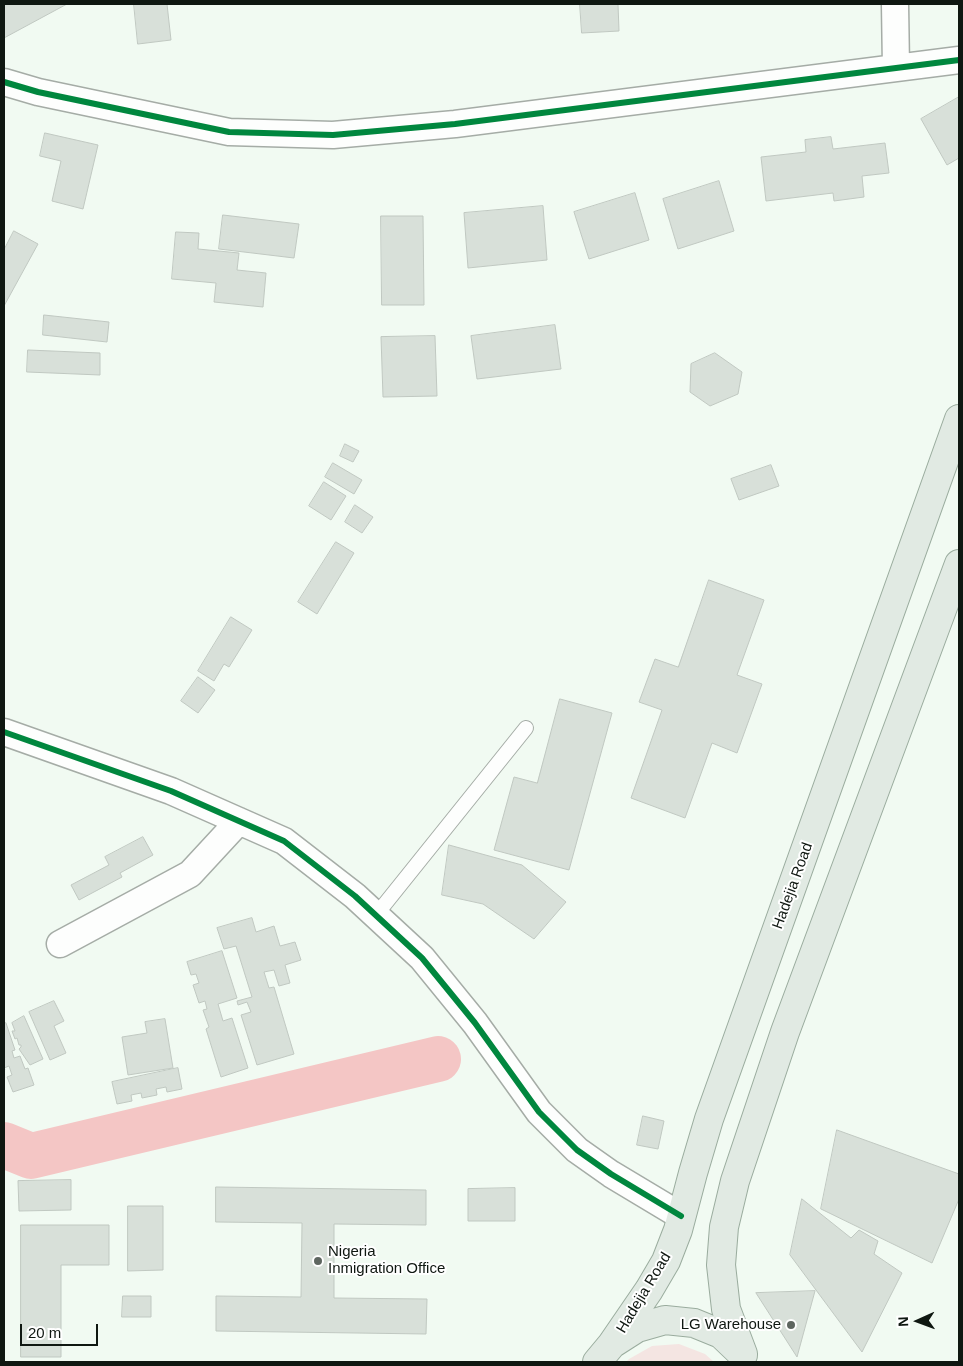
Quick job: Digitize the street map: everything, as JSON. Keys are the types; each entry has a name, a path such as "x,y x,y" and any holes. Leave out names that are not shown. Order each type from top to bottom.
{"main road":[{"name":"Hadejia Road","path":"605,1353 649,1290 666,1261 678,1230 710,1119 959,419"},
{"path":"746,1358 726,1309 721,1265 724,1227 735,1181 785,1032 959,564"},
{"path":"605,1353 637,1328 665,1320 694,1323 721,1334 746,1358"}],"street":[{"path":"896,4 896,68"},
{"path":"4,82 38,92 229,132 333,135 455,124 959,60"},
{"path":"4,732 171,791 284,841 355,896 422,958 475,1023 539,1112 577,1150 611,1174 681,1216"},
{"path":"60,944 190,874 239,821"}],"lane":[{"path":"376,915 526,728"}],"shaded area":[{"path":"679,1344 705,1354 714,1362 626,1362 652,1346"}],"building":[{"path":"4,4 67,4 4,38"},
{"path":"134,4 167,4 171,40 138,44"},
{"path":"580,4 618,4 619,31 582,33"},
{"path":"959,97 959,158 947,165 921,119"},
{"path":"45,133 98,145 83,209 52,201 61,161 40,156"},
{"path":"831,137 833,149 885,143 889,173 862,176 864,197 834,201 833,193 766,201 761,157 806,152 805,140"},
{"path":"719,181 734,231 678,249 663,199"},
{"path":"635,193 649,240 589,259 574,212"},
{"path":"543,206 547,260 468,268 464,213"},
{"path":"223,215 299,224 294,258 219,249"},
{"path":"381,216 423,216 424,305 382,305"},
{"path":"14,231 38,244 4,306 4,250"},
{"path":"176,232 199,233 198,249 239,253 237,270 266,273 263,307 214,302 216,283 172,279"},
{"path":"44,315 109,322 107,342 43,335"},
{"path":"555,325 561,369 477,379 471,336"},
{"path":"435,336 437,396 383,397 381,337"},
{"path":"28,350 100,353 100,375 27,372"},
{"path":"715,353 742,372 738,394 710,406 690,392 691,364"},
{"path":"345,444 359,451 353,462 340,456"},
{"path":"333,463 362,480 354,494 325,477"},
{"path":"771,465 779,486 739,500 731,479"},
{"path":"324,482 346,496 331,520 309,506"},
{"path":"355,505 373,517 362,533 345,522"},
{"path":"336,542 354,553 317,614 298,602"},
{"path":"709,580 764,600 737,675 762,684 737,753 712,743 685,818 631,798 662,710 639,702 655,659 678,667"},
{"path":"231,617 252,630 229,667 224,664 214,681 198,671"},
{"path":"198,677 215,690 198,713 181,701"},
{"path":"560,699 612,713 569,870 494,850 514,777 537,783"},
{"path":"143,837 153,855 120,873 122,877 79,900 71,885 109,865 105,857"},
{"path":"449,845 522,865 566,902 534,939 483,904 442,895"},
{"path":"252,918 256,932 274,926 280,946 295,942 301,960 285,965 290,983 279,986 274,970 264,972 269,988 274,987 294,1054 257,1065 241,1015 251,1012 247,1002 238,1005 237,1001 252,997 236,946 224,949 217,928"},
{"path":"222,951 237,998 218,1004 223,1021 232,1018 248,1068 221,1077 206,1029 209,1027 203,1010 207,1009 205,1001 199,1003 193,985 199,983 196,974 191,975 187,962"},
{"path":"54,1001 64,1021 54,1026 66,1053 50,1060 29,1012"},
{"path":"24,1016 43,1059 30,1065 19,1049 21,1045 19,1045 17,1038 15,1039 12,1031 15,1031 12,1023"},
{"path":"165,1019 173,1068 128,1075 122,1037 147,1033 145,1022"},
{"path":"6,1023 15,1050 12,1051 14,1058 20,1056 25,1069 28,1068 34,1085 13,1092 7,1077 12,1075 9,1066 4,1068 4,1024"},
{"path":"178,1068 182,1089 167,1092 166,1087 156,1089 157,1095 142,1098 141,1093 131,1095 132,1101 117,1104 112,1082"},
{"path":"643,1116 664,1121 658,1149 637,1145"},
{"path":"837,1130 959,1174 959,1199 932,1263 821,1209"},
{"path":"71,1180 71,1210 19,1211 18,1181"},
{"name":"Nigeria Inmigration Office","path":"216,1187 426,1190 426,1225 334,1224 334,1298 427,1299 426,1334 216,1331 216,1296 301,1297 302,1223 216,1222"},
{"path":"515,1188 515,1221 468,1221 468,1189"},
{"path":"802,1199 851,1238 859,1230 878,1241 874,1254 902,1273 862,1352 790,1255"},
{"path":"128,1206 163,1206 163,1270 128,1271"},
{"path":"21,1225 109,1225 109,1265 61,1265 61,1357 21,1357"},
{"name":"LG Warehouse","path":"815,1291 797,1357 756,1293"},
{"path":"123,1296 151,1296 151,1317 122,1317"}],"waterway":[{"path":"4,1145 31,1156 438,1059"}],"cycle path":[{"path":"4,82 38,92 229,132 333,135 455,124 959,60"},
{"path":"4,732 171,791 284,841 355,896 422,958 475,1023 539,1112 577,1150 611,1174 681,1216"}],"place":[{"name":"Nigeria Inmigration Office","path":"318,1261"},
{"name":"LG Warehouse","path":"791,1325"}]}
